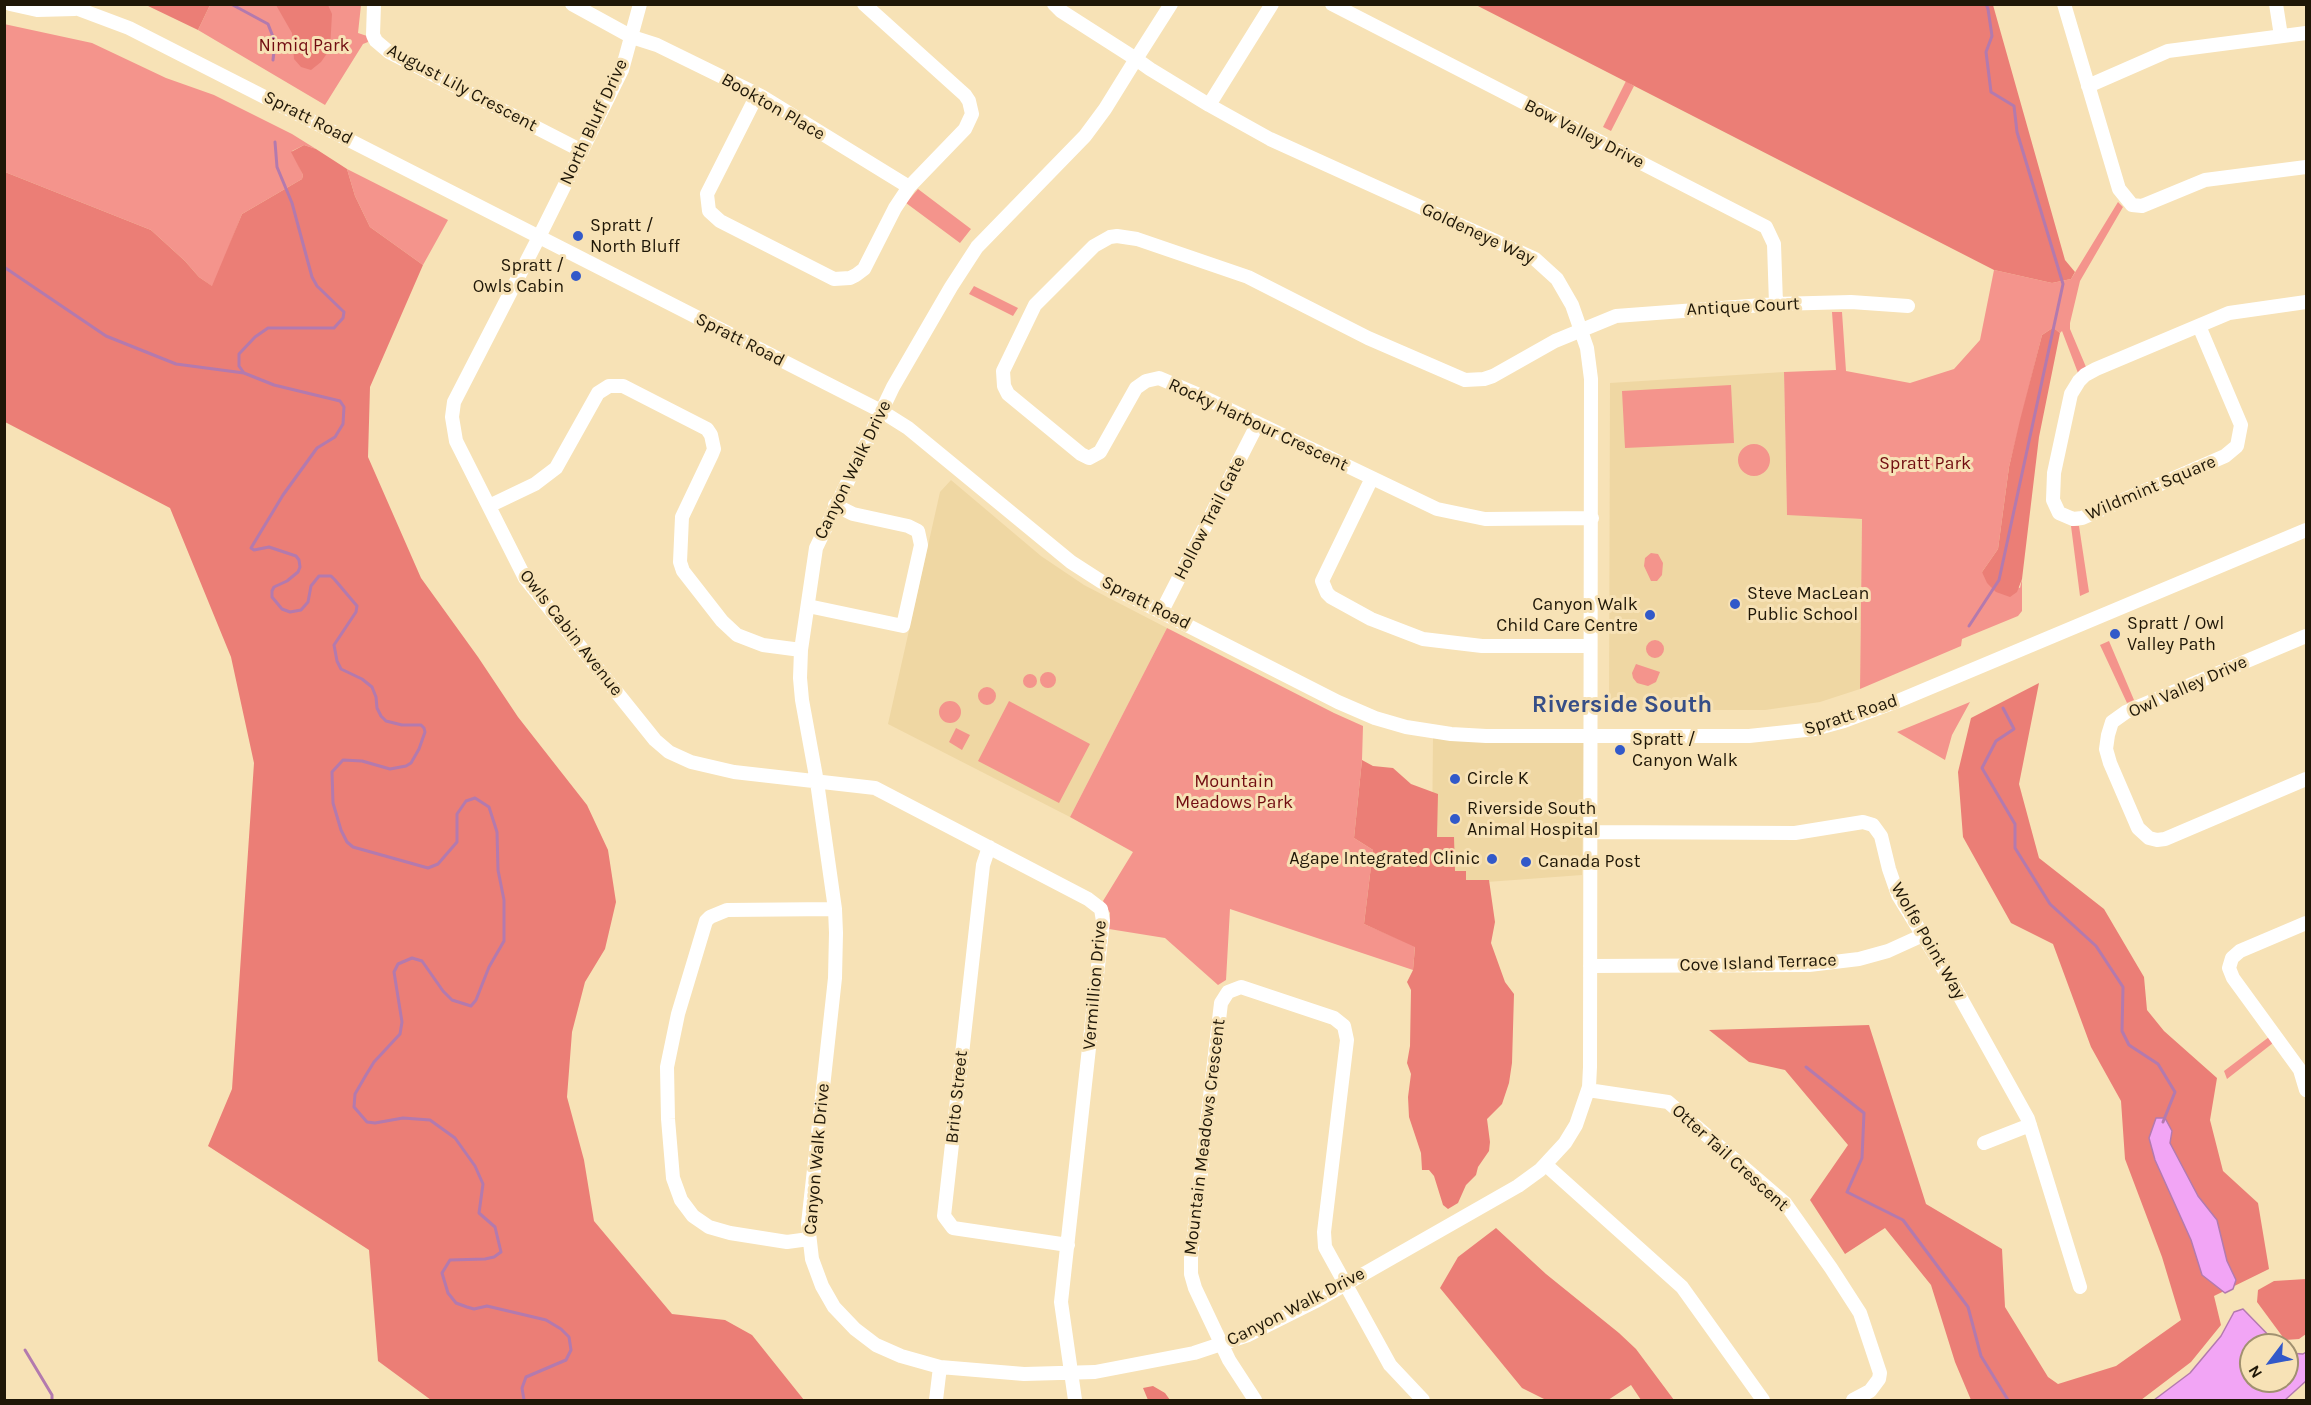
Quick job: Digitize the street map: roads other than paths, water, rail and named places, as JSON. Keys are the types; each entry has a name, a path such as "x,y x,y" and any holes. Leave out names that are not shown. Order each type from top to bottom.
{"street":[{"name":"Spratt Road","path":"10,4 37,10 70,7 129,28 881,411 908,428 1071,562 1102,582 1338,702 1393,723 1420,730 1451,734 1769,736 1830,726 1898,701 2307,530"},
{"name":"August Lily Crescent","path":"374,4 373,35 376,41 389,52 582,151"},
{"path":"572,4 632,37"},
{"name":"North Bluff Drive","path":"539,237 622,70 640,4"},
{"path":"757,94 707,194 709,211 720,221 834,279 850,278 864,269 895,208 909,187 965,129 971,118 971,107 965,95 864,4"},
{"name":"Canyon Walk Drive","path":"1171,4 1105,109 1085,136 977,247 951,287 881,411 816,548 801,650 800,678 835,909 835,978 809,1211 812,1259 828,1298 846,1321 865,1338 888,1351 940,1367 1024,1374 1070,1374 1160,1361 1222,1345 1276,1321 1518,1186 1546,1165 1565,1143 1576,1125 1588,1090 1589,735"},
{"path":"1209,105 1272,4"},
{"name":"Bow Valley Drive","path":"1332,4 1766,227 1774,244 1776,304"},
{"path":"2064,4 2119,189 2132,205 2142,206 2205,180 2307,167"},
{"path":"2276,4 2281,36"},
{"name":"Goldeneye Way","path":"1060,7 1209,105 1270,139 1535,259 1551,273 1566,292 1581,329 1589,358 1591,379 1589,735"},
{"path":"2088,86 2168,51 2307,33"},
{"name":"Bookton Place","path":"632,37 657,45 757,94 909,187"},
{"name":"Rocky Harbour Crescent","path":"1581,329 1484,379 1465,380 1368,338 1248,277 1137,239 1118,236 1110,237 1094,246 1035,305 1003,371 1004,386 1008,394 1081,454 1089,458 1101,452 1136,388 1152,379 1159,378 1437,509 1485,519 1592,518"},
{"name":"Owls Cabin Avenue","path":"539,237 462,382 453,408 456,441 525,578 655,740 669,752 691,762 734,772 817,782"},
{"name":"Antique Court","path":"1581,329 1605,319 1625,315 1776,304 1851,302 1908,306"},
{"name":"Wildmint Square","path":"2199,326 2241,425 2237,446 2225,456 2082,519 2073,519 2059,513 2053,500 2054,472 2071,394 2079,381 2096,369 2199,326 2239,310 2307,302"},
{"path":"489,506 535,484 555,468 598,393 609,386 623,386 707,429 711,435 714,449 682,517 680,562 683,571 722,621 737,635 763,645 801,650"},
{"name":"Hollow Trail Gate","path":"1162,611 1257,425"},
{"path":"1372,478 1323,581 1331,597 1371,619 1424,639 1482,646 1589,646"},
{"path":"808,606 903,626 921,544 918,531 908,526 853,514 835,505"},
{"name":"Owl Valley Drive","path":"2307,636 2126,712 2112,722 2106,749 2138,828 2149,838 2157,840 2165,839 2307,779"},
{"name":"Vermillion Drive","path":"817,782 875,788 1088,898 1097,905 1103,915 1061,1302 1075,1401"},
{"name":"Wolfe Point Way","path":"1589,832 1795,833 1863,822 1877,829 1898,895 1954,986 2030,1125 2080,1287"},
{"name":"Brito Street","path":"988,847 983,865 944,1216 953,1228 1068,1245"},
{"path":"809,1239 787,1242 730,1233 709,1227 693,1216 681,1200 673,1178 668,1119 667,1067 678,1014 706,921 710,917 727,910 835,909"},
{"path":"2307,924 2240,951 2232,958 2229,968 2233,978 2303,1069 2307,1090"},
{"name":"Cove Island Terrace","path":"1590,966 1809,965 1859,959 1888,951 1922,936"},
{"name":"Mountain Meadows Crescent","path":"1222,1345 1195,1288 1191,1274 1191,1258 1221,1003 1228,992 1234,988 1248,988 1334,1018 1344,1026 1347,1040 1324,1239 1328,1254 1345,1284"},
{"name":"Otter Tail Crescent","path":"1588,1090 1668,1102 1785,1203 1860,1313 1880,1372 1879,1379 1870,1391 1853,1401"},
{"path":"1984,1143 2030,1125"},
{"path":"1546,1165 1682,1287 1763,1401"},
{"path":"1345,1284 1390,1365 1423,1401"},
{"path":"1222,1345 1255,1401"},
{"path":"936,1401 940,1367"}],"waterway":[{"path":"231,4 268,24 275,42 273,60"},
{"path":"1969,626 1999,580 2063,284 2017,132 2014,106 1991,92 1986,52 1992,36 1986,4"},
{"path":"275,142 277,167 292,203 312,277 317,286 344,312 343,318 334,328 268,328 255,337 239,354 239,366 244,373 274,385 340,401 344,407 343,424 335,437 317,448 283,495 251,548 254,550 269,547 296,556 299,560 298,572 287,581 274,587 272,591 272,597 282,609 290,612 301,610 308,602 311,586 319,576 331,576 335,580 357,606 356,612 334,645 341,669 362,679 372,687 377,708 386,721 402,725 421,725 424,728 425,732 419,749 411,763 406,766 390,769 362,761 343,760 332,772 333,803 347,842 353,847 428,868 438,864 457,842 457,814 466,801 475,798 489,807 497,832 498,870 504,900 504,941 471,1006 452,1000 422,961 412,958 398,964 394,972 402,1022 400,1034 374,1062 355,1094 354,1107 367,1122 375,1123 403,1118 430,1120 455,1138 475,1166 483,1184 479,1213 495,1227 501,1252 485,1259 450,1260 442,1273 448,1293 456,1303 474,1309 487,1306 546,1320 569,1337 571,1350 566,1360 526,1377 522,1388 524,1400"},
{"path":"4,267 106,336 176,364 244,373"},
{"path":"2003,708 2014,729 1996,741 1982,768 2015,824 2015,848 2050,904 2096,946 2123,987 2122,1031 2129,1045 2158,1064 2175,1092 2163,1122"},
{"path":"1806,1067 1864,1113 1862,1158 1847,1192 1903,1220 1968,1307 1981,1356 2008,1400"},
{"path":"25,1350 52,1395 52,1400"}],"place":[{"name":"Spratt / North Bluff","path":"578,236"},
{"name":"Spratt / Owls Cabin","path":"576,276"},
{"name":"Steve MacLean Public School","path":"1735,604"},
{"name":"Canyon Walk Child Care Centre","path":"1650,615"},
{"name":"Spratt / Owl Valley Path","path":"2115,634"},
{"name":"Spratt / Canyon Walk","path":"1620,750"},
{"name":"Circle K","path":"1455,779"},
{"name":"Riverside South Animal Hospital","path":"1455,819"},
{"name":"Agape Integrated Clinic","path":"1492,859"},
{"name":"Canada Post","path":"1526,862"}],"district":[{"name":"Riverside South","path":"1622,705"}],"park label":[{"name":"Nimiq Park","path":"304,46"},
{"name":"Spratt Park","path":"1925,464"},
{"name":"Mountain Meadows Park","path":"1234,792"}]}
